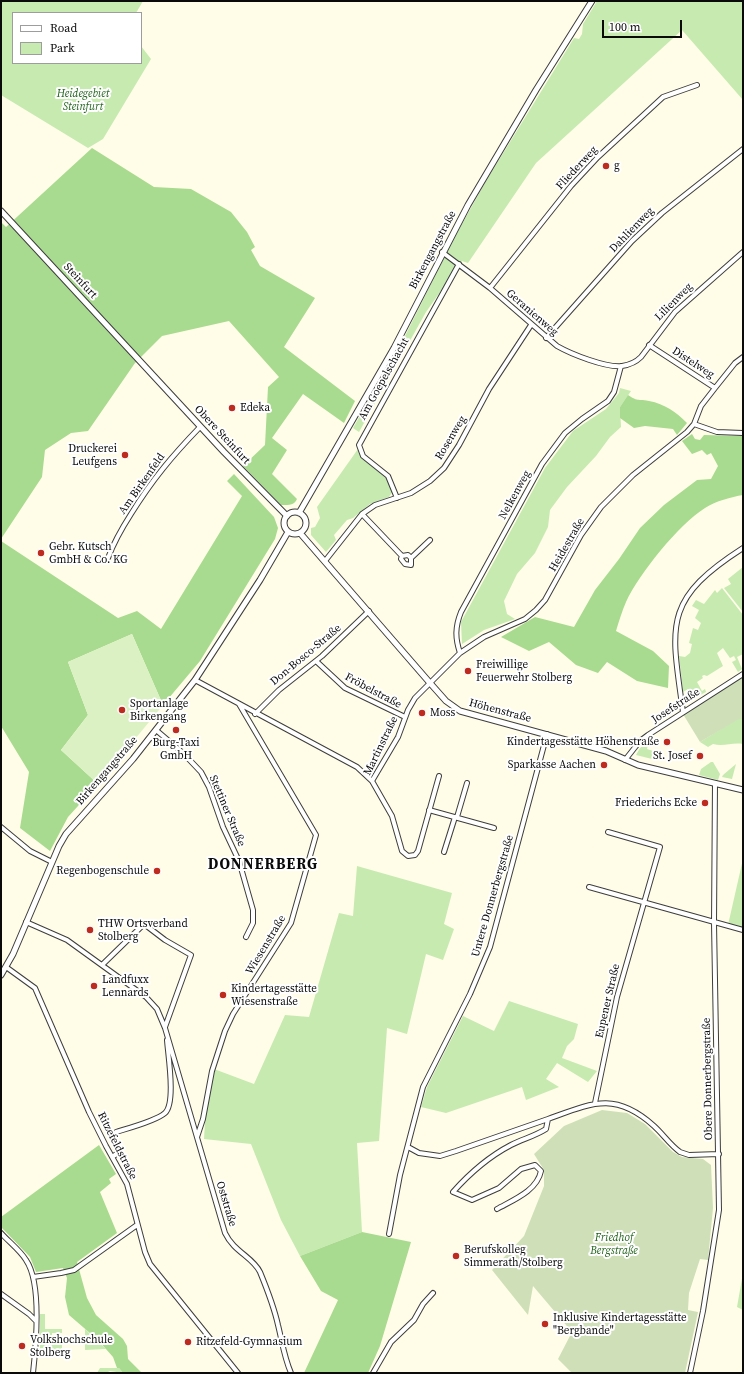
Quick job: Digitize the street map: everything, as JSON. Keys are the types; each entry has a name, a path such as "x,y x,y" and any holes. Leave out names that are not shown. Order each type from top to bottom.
{"street":[{"name":"Birkengangstraße","path":"299,513 394,348 442,252 498,154 592,1"},
{"name":"Fliederweg","path":"490,288 571,186 598,157 663,97 685,90 697,84"},
{"name":"Dahlienweg","path":"546,338 632,241 662,213 743,149"},
{"name":"Steinfurt","path":"1,211 144,365"},
{"name":"Geranienweg","path":"442,252 490,288 546,338 568,353 611,365 622,366"},
{"name":"Lilienweg","path":"622,366 637,361 675,312 743,252"},
{"name":"Am Goepelschacht","path":"397,498 388,476 363,456 359,445 459,264"},
{"name":"Rosenweg","path":"325,561 362,514 375,505 397,498 420,488 444,468 459,445 489,389 531,325"},
{"name":"Distelweg","path":"649,345 715,388 706,399"},
{"path":"715,388 735,363 743,357"},
{"name":"Obere Steinfurt","path":"144,365 200,427 287,516"},
{"name":"Nelkenweg","path":"460,654 456,637 456,625 461,612 542,464 565,433 582,418 608,401 614,392 622,366"},
{"name":"Heidestraße","path":"430,683 460,654 484,637 526,619 536,610 552,589 582,535 601,507 633,475 687,432 694,424 697,412 706,399"},
{"path":"694,424 717,432 743,433"},
{"name":"Am Birkenfeld","path":"108,558 113,543 150,483 171,456 200,427"},
{"path":"292,513 299,513 306,522 305,526 300,533 294,534 288,532 284,525 287,516 292,513"},
{"path":"362,514 402,556 402,561 407,566 411,565 411,558 430,540"},
{"name":"Birkengangstraße","path":"1,975 6,967 59,846 75,823 111,785 195,680 260,580 288,532"},
{"name":"Höhenstraße","path":"300,533 370,611 446,701 460,711 606,751 638,765 743,790"},
{"path":"684,712 674,637 681,608 688,594 702,578 743,548"},
{"path":"402,556 408,555 411,558"},
{"name":"Don-Bosco-Straße","path":"255,714 278,690 316,661 370,611"},
{"name":"Fröbelstraße","path":"316,661 345,688 406,718"},
{"name":"Josefstraße","path":"625,760 640,741 743,674"},
{"path":"195,680 255,714 357,767 372,782"},
{"name":"Martinstraße","path":"430,683 412,704 398,737 372,782 392,816 400,846 404,854 412,856 418,851 439,776"},
{"name":"Wiesenstraße","path":"197,1137 203,1119 212,1071 228,1022 290,924 316,835 239,704"},
{"name":"Stettiner Straße","path":"156,730 183,753 201,772 209,787 223,827 239,861 253,910 253,923 246,937"},
{"name":"Untere Donnerbergstraße","path":"390,1234 397,1189 426,1078 470,994 490,947 547,734"},
{"path":"444,852 467,783"},
{"name":"Obere Donnerbergstraße","path":"690,1373 717,1232 719,1210 714,923 715,783"},
{"path":"429,810 494,828"},
{"path":"1,827 30,851 52,862"},
{"name":"Eupener Straße","path":"596,1103 617,997 660,847 608,832"},
{"path":"589,887 743,930"},
{"name":"Oststraße","path":"26,922 67,940 149,1000 157,1009 174,1056 225,1233 233,1247 259,1270 272,1305 283,1352 291,1373"},
{"path":"102,965 144,924 166,940 191,955 165,1028"},
{"name":"Ritzefeldstraße","path":"6,967 35,988 89,1112 127,1184 145,1252 156,1273 238,1373"},
{"path":"112,1157 118,1153 114,1138 116,1132 161,1115 169,1108 171,1097 167,1034"},
{"path":"408,1147 419,1153 440,1156 456,1152 596,1103 612,1102 634,1110 680,1152 689,1155 719,1154"},
{"path":"497,1209 528,1191 539,1180 541,1171 535,1165 520,1169 499,1188 472,1200 453,1192 496,1154 513,1144 539,1134 546,1129 548,1119"},
{"path":"33,1277 74,1270 138,1225"},
{"path":"1,1233 27,1261 33,1277 36,1291 33,1373"},
{"path":"373,1373 391,1342 414,1320 423,1304 433,1293"},
{"path":"1,1294 29,1314 36,1322"}],"green space":[{"name":"Heidegebiet Steinfurt","path":"1,1 143,1 137,12 12,12 12,64 142,64 142,47 151,59 103,139 88,148 1,95"},
{"path":"597,1 743,1 743,100 682,30 536,163 468,263 462,261 426,312 359,432 353,428 398,350 453,240 486,181 574,38 579,39 582,34 583,24"},
{"path":"92,148 154,187 191,189 231,212 247,232 255,247 251,250 260,266 315,298 284,347 355,401 344,423 303,394 272,438 287,450 272,474 297,499 292,504 281,505 243,466 265,445 268,387 279,377 229,321 162,336 135,363 88,431 71,433 45,450 42,477 1,539 1,222 6,227"},
{"path":"620,388 631,391 620,407 621,427 610,437 596,456 567,487 550,510 548,527 535,553 517,574 504,601 507,614 515,619 484,630 462,644 461,622 545,468 573,431 606,409 619,393"},
{"path":"628,395 637,400 655,402 665,406 679,415 687,423 677,435 673,429 645,426 634,428 620,418 620,407"},
{"path":"692,434 695,439 700,440 704,435 743,436 743,495 714,503 705,508 695,515 672,537 650,564 632,591 625,605 616,631 653,651 669,666 668,688 637,681 607,662 598,673 576,665 549,642 529,651 501,637 535,617 574,627 595,590 619,559 640,528 664,505 697,480 711,479 718,466 711,453 707,455 702,450 692,454 682,441"},
{"path":"358,449 363,457 387,477 393,491 389,497 370,504 353,518 347,520 334,535 336,540 326,552 311,535 311,528 315,527 320,518 317,507"},
{"path":"234,474 274,517 278,528 275,539 200,661 163,705 132,634 68,662 88,715 61,750 98,784 68,817 50,851 20,828 29,772 1,726 1,541 118,618 137,611 161,629 242,496 227,481"},
{"path":"743,567 743,612 724,588 731,584 728,579"},
{"path":"722,588 743,615 743,654 737,657 742,669 738,672 732,662 736,660 734,656 730,658 723,648 717,653 723,666 707,676 702,676 703,678 697,682 702,691 705,689 706,692 698,696 693,690 688,689 683,692 679,656 685,657 690,653 692,644 689,643 693,628 698,630 701,623 695,618 699,610 692,606 696,600 704,604 715,590 717,593"},
{"name":"Sportanlage Birkengang","path":"132,634 163,705 98,784 61,750 88,715 68,662"},
{"path":"743,677 743,719 739,719 700,742 683,714"},
{"path":"739,718 743,719 743,744 713,744 708,747 700,742"},
{"path":"651,739 658,747 648,745 647,749 656,752 652,759 636,755 640,748"},
{"path":"713,762 720,774 718,780 699,775 701,769"},
{"path":"736,764 732,779 722,777 723,775"},
{"path":"743,859 743,928 728,925"},
{"path":"357,866 452,893 444,924 454,929 443,960 426,954 407,1034 387,1028 379,1141 357,1143 362,1232 300,1256 281,1220 251,1144 204,1139 206,1106 214,1069 254,1084 285,1015 309,1017 339,913 353,916"},
{"path":"509,1001 578,1024 574,1039 567,1046 562,1058 597,1071 588,1082 557,1063 546,1079 559,1087 526,1100 522,1087 446,1113 421,1107 427,1087 463,1016 494,1031"},
{"name":"Friedhof Bergstraße","path":"602,1110 627,1113 645,1124 673,1152 682,1157 703,1159 711,1165 713,1208 708,1260 700,1259 689,1293 688,1310 698,1312 685,1373 572,1373 558,1359 572,1332 533,1286 528,1315 492,1270 524,1236 544,1186 544,1170 534,1154 564,1126"},
{"path":"99,1145 116,1174 109,1179 111,1183 100,1192 117,1233 77,1262 87,1298 96,1315 123,1339 127,1346 128,1359 142,1373 123,1373 119,1368 117,1368 113,1357 98,1340 69,1315 65,1297 67,1278 63,1268 36,1272 30,1257 1,1227 1,1217"},
{"path":"362,1232 411,1242 380,1346 368,1373 304,1373 338,1300 321,1291 300,1256"},
{"path":"743,1273 743,1310 737,1307"},
{"path":"40,1314 45,1314 45,1329 62,1329 62,1333 52,1333 52,1340 40,1340"},
{"path":"85,1329 106,1349 85,1350"},
{"path":"40,1343 62,1343 62,1353 40,1353"},
{"path":"100,1368 119,1368 123,1373 110,1371 106,1373 97,1373"}],"place":[{"name":"g","path":"606,166"},
{"name":"Edeka","path":"232,408"},
{"name":"Druckerei Leufgens","path":"125,455"},
{"name":"Gebr. Kutsch GmbH & Co. KG","path":"41,553"},
{"name":"Freiwillige Feuerwehr Stolberg","path":"468,671"},
{"name":"Sportanlage Birkengang","path":"122,710"},
{"name":"Moss","path":"422,713"},
{"name":"Burg-Taxi GmbH","path":"176,730"},
{"name":"Kindertagesstätte Höhenstraße","path":"667,742"},
{"name":"St. Josef","path":"700,756"},
{"name":"Sparkasse Aachen","path":"604,765"},
{"name":"Friederichs Ecke","path":"705,803"},
{"name":"Regenbogenschule","path":"157,871"},
{"name":"THW Ortsverband Stolberg","path":"90,930"},
{"name":"Landfuxx Lennards","path":"94,986"},
{"name":"Kindertagesstätte Wiesenstraße","path":"223,995"},
{"name":"Berufskolleg Simmerath/Stolberg","path":"456,1256"},
{"name":"Inklusive Kindertagesstätte \"Bergbande\"","path":"545,1324"},
{"name":"Ritzefeld-Gymnasium","path":"188,1342"},
{"name":"Volkshochschule Stolberg","path":"22,1346"}],"district":[{"name":"DONNERBERG","path":"263,865"}]}
